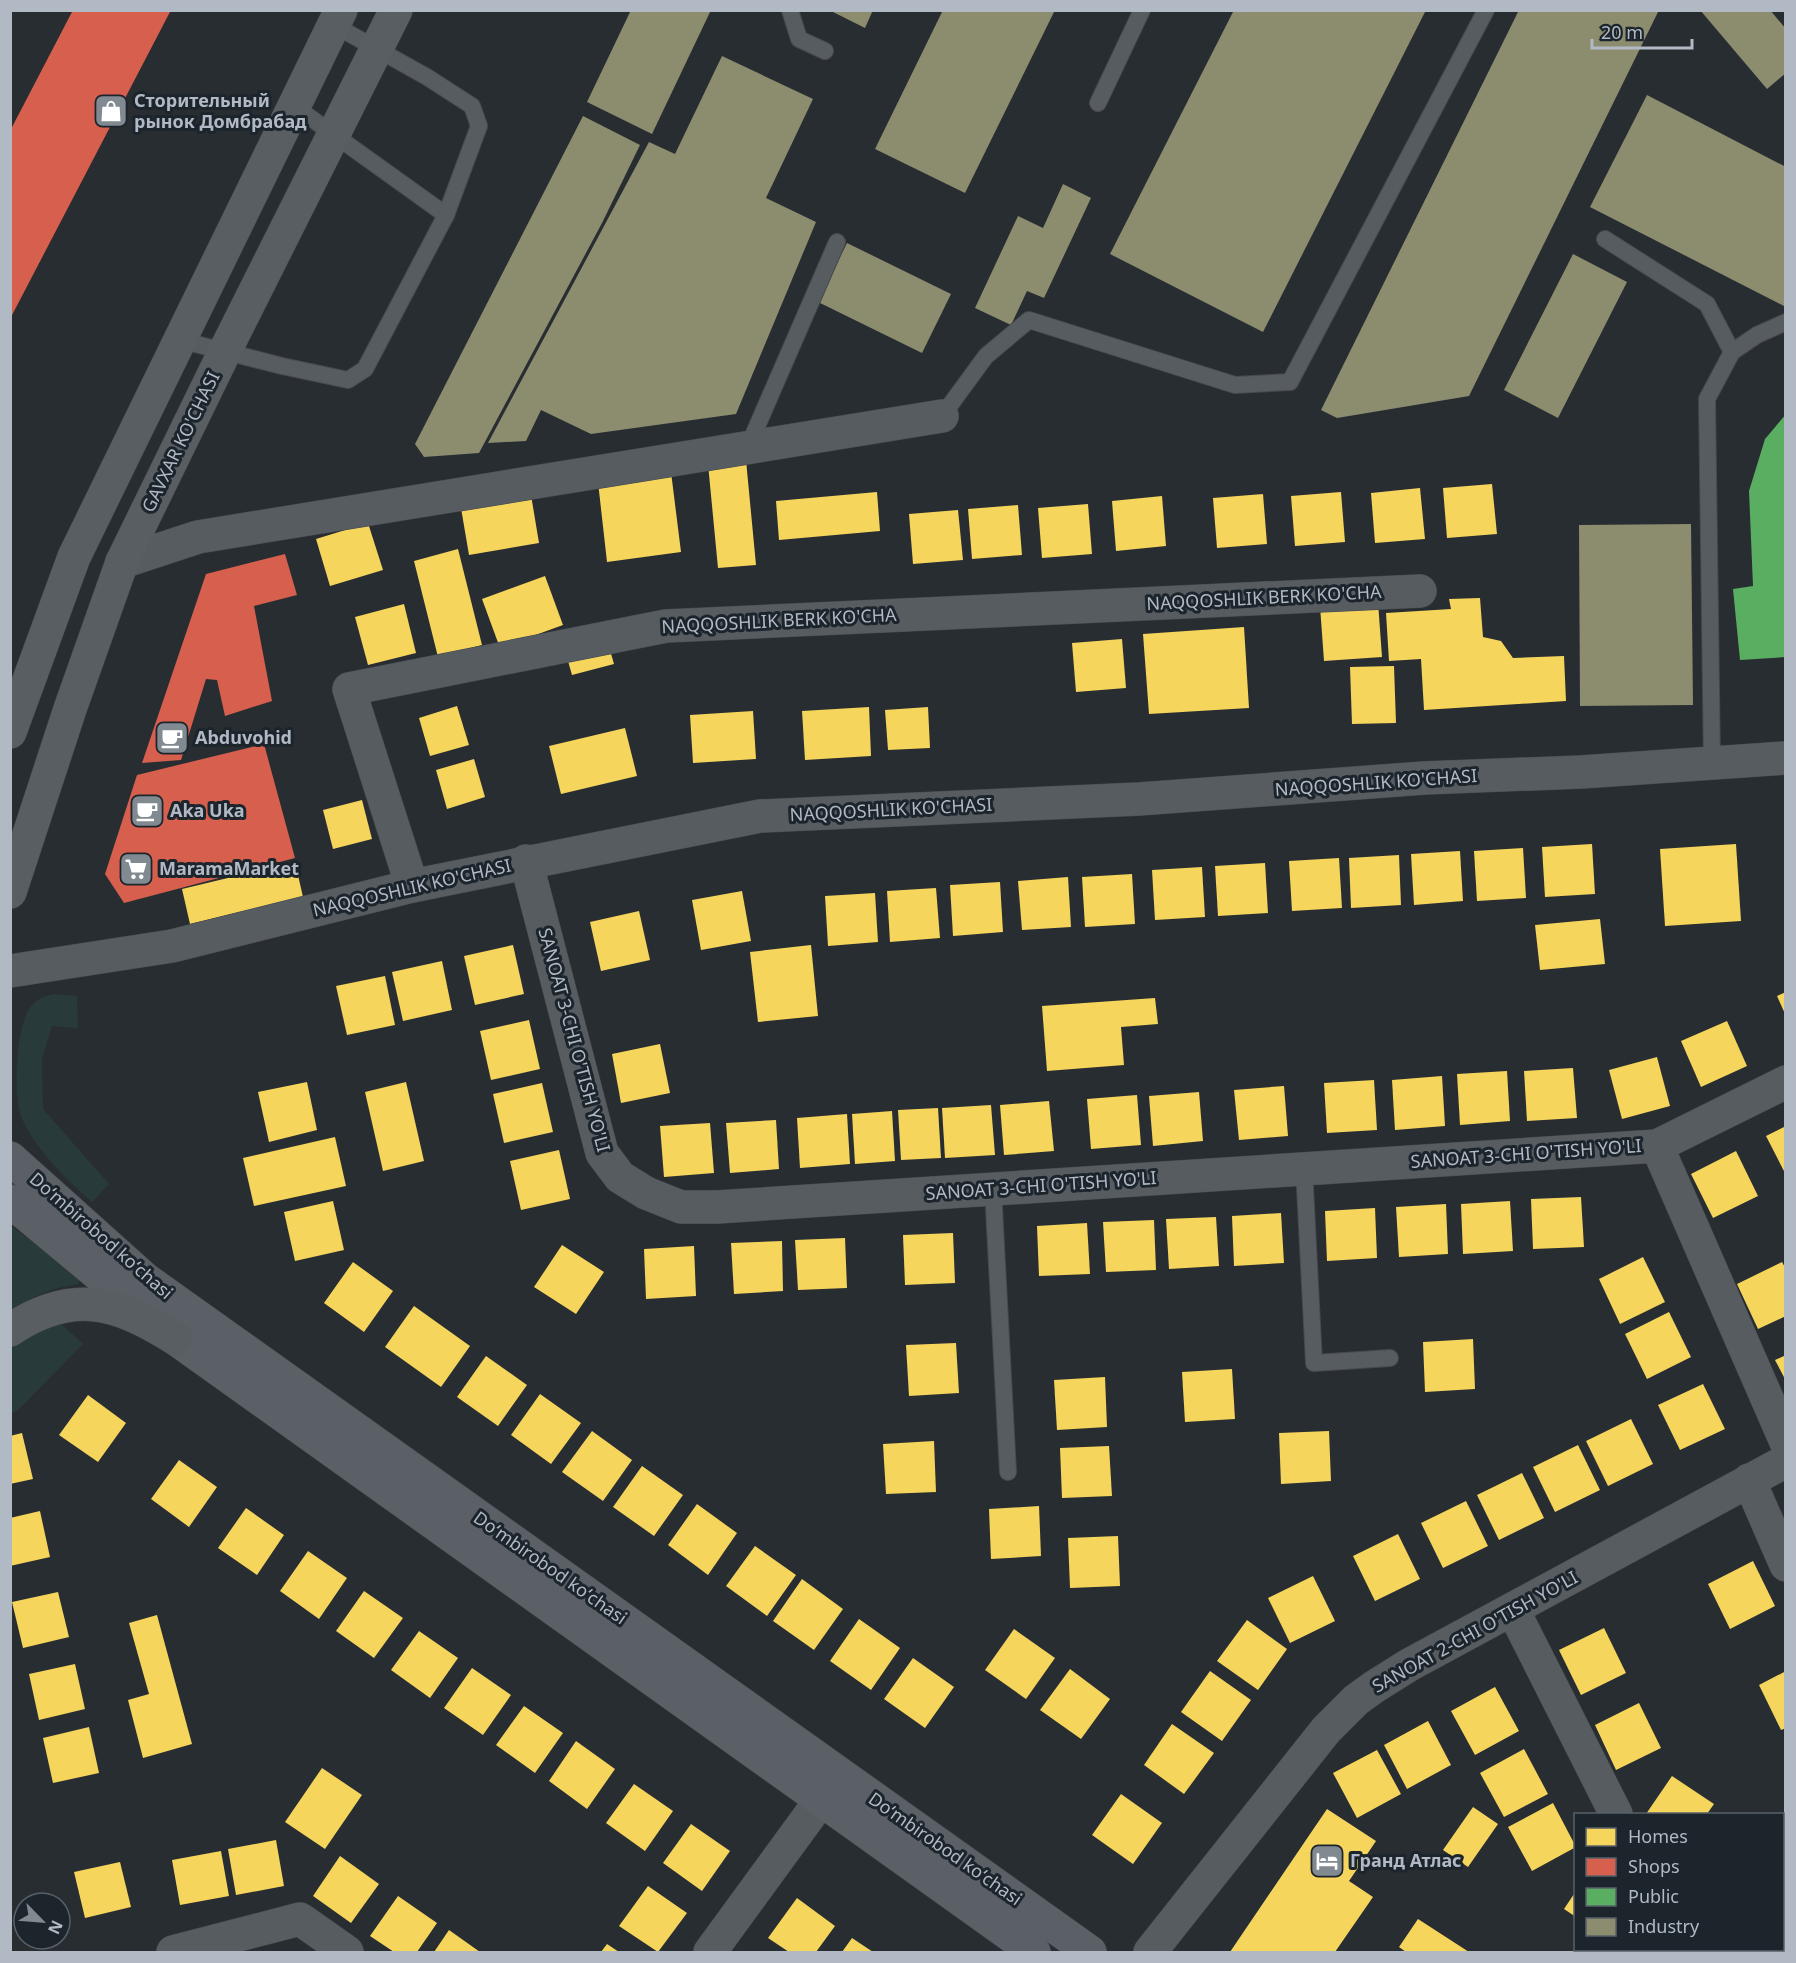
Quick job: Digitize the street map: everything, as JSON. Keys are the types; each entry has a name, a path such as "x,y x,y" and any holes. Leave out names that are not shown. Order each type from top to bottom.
{"main road":[{"name":"GAVXAR KO'CHASI","path":"10,892 70,709 122,562 396,10"},
{"path":"11,730 74,557 338,18"},
{"name":"Doʻmbirobod koʻchasi","path":"16,1163 145,1279 1090,1953"},
{"name":"Doʻmbirobod koʻchasi","path":"10,1201 176,1340 1034,1953"},
{"path":"10,1330 53,1308 95,1305 119,1309 134,1315 176,1340"}],"street":[{"path":"122,562 198,537 942,416"},
{"name":"NAQQOSHLIK BERK KO'CHA","path":"412,886 349,689 666,626 1420,591"},
{"name":"NAQQOSHLIK KO'CHASI","path":"10,970 172,946 412,886 526,861 760,816 1139,799 1424,778 1581,772 1785,758"},
{"name":"SANOAT 3-CHI O'TISH YO'LI","path":"526,861 602,1153 620,1177 646,1193 681,1207 717,1207 1657,1146 1785,1082"},
{"path":"1657,1146 1785,1442"},
{"name":"SANOAT 2-CHI O'TISH YO'LI","path":"1150,1953 1284,1780 1340,1715 1374,1687 1409,1665 1785,1461"},
{"path":"1749,1480 1785,1565"},
{"path":"1513,1610 1615,1813"},
{"path":"710,1953 840,1774"},
{"path":"173,1953 300,1919 347,1953"}],"lane":[{"path":"790,10 799,39 825,51"},
{"path":"1098,103 1142,10"},
{"path":"942,416 986,356 1029,320 1235,385 1290,382 1486,10"},
{"path":"180,340 348,380 365,369 446,215 479,126 472,106 427,77 376,49 338,18"},
{"path":"294,106 446,215"},
{"path":"1605,239 1707,304 1732,352"},
{"path":"748,447 837,242"},
{"path":"1712,763 1707,399 1732,352 1757,335 1785,322"},
{"path":"1304,1168 1314,1363 1390,1358"},
{"path":"993,1189 1008,1472"}],"shaded area":[{"path":"54,994 77,996 78,1028 52,1026 42,1059 43,1109 109,1184 92,1202 63,1175 29,1133 17,1098 18,1049 24,1021 30,1007"},
{"path":"11,1226 81,1277 78,1284 43,1293 11,1311"},
{"path":"60,1323 83,1344 18,1410 11,1414 11,1349 27,1336"}],"building: Homes":[{"path":"746,460 756,565 718,568 708,464"},
{"path":"671,472 681,552 607,562 598,482"},
{"path":"1492,484 1497,534 1447,538 1443,488"},
{"path":"1420,488 1425,539 1375,543 1371,493"},
{"path":"877,492 880,531 779,540 776,501"},
{"path":"1341,492 1345,542 1295,546 1291,496"},
{"path":"1263,494 1267,544 1217,548 1213,498"},
{"path":"531,495 539,543 469,555 461,508"},
{"path":"1162,496 1166,546 1116,551 1112,501"},
{"path":"1088,504 1092,554 1042,558 1038,508"},
{"path":"1018,505 1022,555 972,559 968,509"},
{"path":"958,510 963,560 913,564 909,514"},
{"path":"368,523 383,570 330,586 316,539"},
{"path":"458,549 482,645 438,657 414,561"},
{"path":"545,576 563,625 500,648 482,599"},
{"path":"1480,598 1483,637 1501,641 1513,658 1564,656 1566,701 1424,710 1421,659 1389,661 1386,613 1451,609 1449,599"},
{"path":"1378,602 1382,657 1324,661 1320,606"},
{"path":"404,604 416,653 368,665 355,617"},
{"path":"1244,627 1249,708 1149,714 1143,634"},
{"path":"1122,639 1126,688 1076,692 1072,643"},
{"path":"608,643 614,664 572,675 566,654"},
{"path":"1394,666 1396,723 1352,724 1350,667"},
{"path":"457,706 469,745 430,756 419,718"},
{"path":"869,707 871,756 805,760 802,711"},
{"path":"928,707 930,748 888,750 885,710"},
{"path":"753,711 756,759 693,763 690,715"},
{"path":"625,728 637,776 561,794 549,746"},
{"path":"474,759 485,797 447,809 436,770"},
{"path":"362,800 372,839 333,849 323,810"},
{"path":"1592,844 1595,894 1545,897 1542,847"},
{"path":"1736,844 1741,921 1665,926 1660,849"},
{"path":"1523,848 1526,898 1477,901 1474,851"},
{"path":"1460,851 1463,901 1414,905 1411,854"},
{"path":"1399,855 1401,905 1351,908 1349,858"},
{"path":"1339,858 1342,908 1292,911 1289,861"},
{"path":"295,862 303,897 190,924 182,889"},
{"path":"1265,863 1268,913 1218,916 1215,866"},
{"path":"1202,867 1205,917 1155,920 1152,870"},
{"path":"1132,874 1135,924 1085,927 1082,877"},
{"path":"1068,877 1071,927 1022,930 1018,881"},
{"path":"1000,882 1003,932 953,936 950,885"},
{"path":"936,888 940,938 890,942 887,891"},
{"path":"742,891 751,941 701,950 692,900"},
{"path":"875,893 878,942 828,946 825,896"},
{"path":"639,911 650,960 601,971 590,922"},
{"path":"1600,919 1605,964 1540,970 1535,925"},
{"path":"513,945 524,994 475,1005 464,956"},
{"path":"811,945 818,1016 758,1022 750,952"},
{"path":"442,961 452,1010 403,1021 392,972"},
{"path":"385,976 395,1025 347,1035 336,986"},
{"path":"1786,992 1786,1016 1777,996"},
{"path":"1155,998 1158,1024 1121,1027 1124,1065 1047,1071 1042,1006"},
{"path":"529,1020 540,1069 491,1080 480,1031"},
{"path":"1727,1021 1747,1066 1701,1087 1681,1041"},
{"path":"660,1044 670,1093 621,1103 612,1054"},
{"path":"1657,1057 1670,1106 1622,1119 1609,1070"},
{"path":"1573,1068 1577,1118 1527,1121 1524,1071"},
{"path":"1507,1071 1510,1121 1460,1125 1457,1074"},
{"path":"1442,1076 1445,1126 1395,1130 1392,1080"},
{"path":"1374,1080 1377,1130 1327,1133 1324,1083"},
{"path":"307,1082 317,1130 269,1142 258,1092"},
{"path":"406,1082 424,1161 383,1171 365,1092"},
{"path":"542,1083 553,1132 504,1143 493,1094"},
{"path":"1284,1086 1288,1136 1239,1140 1234,1090"},
{"path":"1199,1092 1203,1141 1153,1146 1149,1096"},
{"path":"1137,1095 1141,1145 1091,1149 1087,1099"},
{"path":"1049,1101 1054,1151 1004,1155 1000,1105"},
{"path":"991,1105 995,1155 945,1158 942,1108"},
{"path":"938,1108 941,1158 901,1160 898,1110"},
{"path":"892,1111 895,1161 855,1164 852,1114"},
{"path":"847,1114 850,1164 800,1168 797,1118"},
{"path":"776,1120 779,1169 730,1173 726,1123"},
{"path":"710,1123 714,1173 664,1177 660,1126"},
{"path":"1786,1126 1786,1175 1766,1136"},
{"path":"335,1137 346,1186 254,1206 243,1158"},
{"path":"559,1150 570,1199 521,1210 510,1161"},
{"path":"1736,1151 1758,1196 1713,1218 1691,1174"},
{"path":"1581,1197 1584,1247 1533,1249 1531,1199"},
{"path":"333,1201 344,1250 295,1261 284,1212"},
{"path":"1510,1201 1513,1251 1463,1254 1461,1204"},
{"path":"1446,1204 1448,1254 1399,1257 1396,1207"},
{"path":"1375,1208 1377,1258 1327,1261 1325,1211"},
{"path":"1281,1213 1284,1263 1234,1266 1232,1216"},
{"path":"1216,1217 1219,1266 1169,1269 1166,1219"},
{"path":"1154,1220 1156,1270 1106,1272 1103,1222"},
{"path":"1087,1223 1090,1274 1039,1276 1037,1226"},
{"path":"953,1233 955,1283 905,1285 903,1235"},
{"path":"845,1238 847,1288 798,1290 795,1240"},
{"path":"782,1241 783,1291 734,1294 731,1243"},
{"path":"562,1245 604,1272 576,1314 534,1287"},
{"path":"694,1246 696,1296 646,1299 644,1249"},
{"path":"1643,1257 1665,1302 1620,1324 1599,1279"},
{"path":"353,1262 393,1291 364,1332 324,1303"},
{"path":"1782,1262 1786,1269 1786,1316 1758,1329 1737,1284"},
{"path":"414,1306 470,1346 441,1387 385,1347"},
{"path":"1669,1312 1691,1357 1647,1379 1625,1334"},
{"path":"1473,1339 1475,1389 1425,1392 1423,1342"},
{"path":"956,1343 959,1393 909,1396 906,1345"},
{"path":"1786,1355 1786,1381 1775,1360"},
{"path":"486,1356 527,1385 498,1426 457,1397"},
{"path":"1232,1369 1235,1419 1185,1422 1182,1372"},
{"path":"1105,1377 1107,1427 1057,1430 1054,1380"},
{"path":"1703,1384 1725,1429 1680,1450 1658,1405"},
{"path":"540,1394 581,1423 551,1464 511,1435"},
{"path":"88,1395 126,1423 98,1462 59,1435"},
{"path":"1631,1419 1653,1464 1608,1486 1586,1441"},
{"path":"592,1431 632,1460 603,1501 562,1472"},
{"path":"1329,1431 1331,1481 1281,1484 1279,1433"},
{"path":"22,1433 33,1479 10,1484 10,1436"},
{"path":"934,1441 936,1492 886,1494 883,1444"},
{"path":"1578,1445 1600,1490 1555,1512 1533,1467"},
{"path":"1109,1446 1112,1496 1062,1498 1060,1448"},
{"path":"179,1460 217,1487 189,1527 151,1499"},
{"path":"642,1466 683,1495 654,1536 613,1507"},
{"path":"1522,1473 1544,1518 1499,1540 1477,1495"},
{"path":"1466,1501 1488,1546 1443,1568 1421,1523"},
{"path":"697,1504 737,1533 708,1575 668,1545"},
{"path":"1039,1506 1041,1556 991,1559 989,1509"},
{"path":"246,1508 284,1535 257,1575 218,1548"},
{"path":"40,1511 50,1557 10,1566 10,1518"},
{"path":"1398,1534 1420,1579 1375,1601 1353,1556"},
{"path":"1118,1536 1120,1586 1070,1588 1068,1538"},
{"path":"755,1546 796,1575 767,1616 726,1586"},
{"path":"308,1551 347,1578 319,1619 280,1591"},
{"path":"1753,1561 1775,1606 1730,1629 1708,1584"},
{"path":"1313,1576 1335,1621 1290,1643 1268,1598"},
{"path":"802,1579 843,1609 814,1650 773,1621"},
{"path":"364,1591 403,1618 374,1658 336,1631"},
{"path":"58,1592 69,1637 23,1648 12,1602"},
{"path":"157,1615 192,1744 143,1758 128,1700 149,1694 129,1623"},
{"path":"859,1619 900,1648 871,1690 830,1661"},
{"path":"1247,1620 1287,1649 1258,1690 1217,1661"},
{"path":"1604,1628 1626,1673 1581,1695 1559,1650"},
{"path":"1014,1629 1055,1658 1026,1699 985,1670"},
{"path":"419,1631 458,1658 430,1698 391,1670"},
{"path":"913,1658 954,1687 925,1728 884,1699"},
{"path":"75,1664 85,1709 39,1720 29,1674"},
{"path":"472,1668 511,1695 483,1735 444,1708"},
{"path":"1070,1669 1110,1699 1081,1739 1040,1710"},
{"path":"1210,1671 1251,1700 1222,1741 1181,1712"},
{"path":"1786,1671 1786,1728 1781,1730 1759,1685"},
{"path":"1495,1687 1519,1731 1475,1755 1451,1711"},
{"path":"1639,1703 1661,1748 1616,1770 1595,1725"},
{"path":"524,1706 563,1733 535,1773 496,1745"},
{"path":"1428,1721 1451,1765 1407,1789 1384,1745"},
{"path":"1172,1724 1214,1753 1184,1794 1144,1765"},
{"path":"89,1727 99,1773 53,1783 43,1738"},
{"path":"576,1741 615,1769 587,1809 549,1781"},
{"path":"1524,1749 1548,1794 1504,1817 1480,1773"},
{"path":"1377,1750 1401,1794 1357,1818 1333,1773"},
{"path":"322,1768 362,1795 325,1849 285,1822"},
{"path":"1672,1776 1714,1804 1708,1813 1647,1813"},
{"path":"634,1784 673,1811 645,1851 606,1823"},
{"path":"1121,1794 1162,1823 1133,1864 1092,1835"},
{"path":"1553,1803 1574,1843 1574,1848 1532,1871 1508,1827"},
{"path":"1473,1807 1498,1824 1468,1867 1443,1850"},
{"name":"Гранд Атлас","path":"1327,1809 1376,1841 1349,1881 1373,1897 1335,1952 1230,1952"},
{"path":"691,1824 730,1851 702,1891 663,1863"},
{"path":"276,1840 284,1886 236,1895 228,1849"},
{"path":"221,1851 229,1896 180,1905 172,1860"},
{"path":"340,1856 379,1884 351,1923 313,1896"},
{"path":"120,1862 131,1907 85,1918 74,1872"},
{"path":"648,1886 687,1913 658,1952 619,1926"},
{"path":"1574,1894 1574,1916 1564,1909"},
{"path":"398,1896 437,1923 417,1952 394,1952 370,1936"},
{"path":"797,1898 835,1926 816,1952 789,1952 768,1938"},
{"name":"Гранд Атлас","path":"1418,1919 1469,1952 1406,1952 1399,1947"},
{"path":"449,1930 480,1952 434,1952"},
{"path":"852,1938 873,1952 842,1952"},
{"path":"607,1944 619,1952 601,1952"},
{"path":"1645,1951 1706,1951 1705,1952"}],"building: Shops":[{"path":"73,10 171,10 10,319 10,131"},
{"path":"285,554 297,595 254,606 272,701 225,716 217,680 206,679 181,760 142,763 206,574"},
{"path":"264,744 295,858 124,903 105,874 137,775"}],"building: Public":[{"path":"1786,414 1786,657 1740,660 1733,589 1753,586 1749,491 1765,439"}],"building: Industry":[{"path":"631,10 711,10 652,134 587,102"},
{"path":"829,10 873,10 865,28"},
{"path":"943,10 1055,10 965,193 875,149"},
{"path":"1234,10 1426,10 1263,332 1110,254"},
{"path":"1519,10 1659,10 1469,396 1337,418 1321,410"},
{"path":"1700,10 1770,10 1786,29 1786,73 1767,89"},
{"path":"722,56 813,99 766,198 816,222 736,414 591,434 541,410 526,441 488,443 649,142 675,154"},
{"path":"1647,95 1786,167 1786,307 1590,207"},
{"path":"583,116 640,145 602,223 479,453 424,457 415,444"},
{"path":"1063,184 1091,198 1044,298 1027,291 1011,325 975,308 1018,216 1043,228"},
{"path":"847,243 951,294 922,353 818,302"},
{"path":"1573,254 1627,282 1558,418 1504,390"},
{"path":"1691,524 1693,705 1580,706 1579,525"}],"place":[{"name":"Сторительный рынок Домбрабад","path":"111,111"},
{"name":"Abduvohid","path":"172,738"},
{"name":"Aka Uka","path":"147,811"},
{"name":"MaramaMarket","path":"136,869"},
{"name":"Гранд Атлас","path":"1327,1861"}]}
